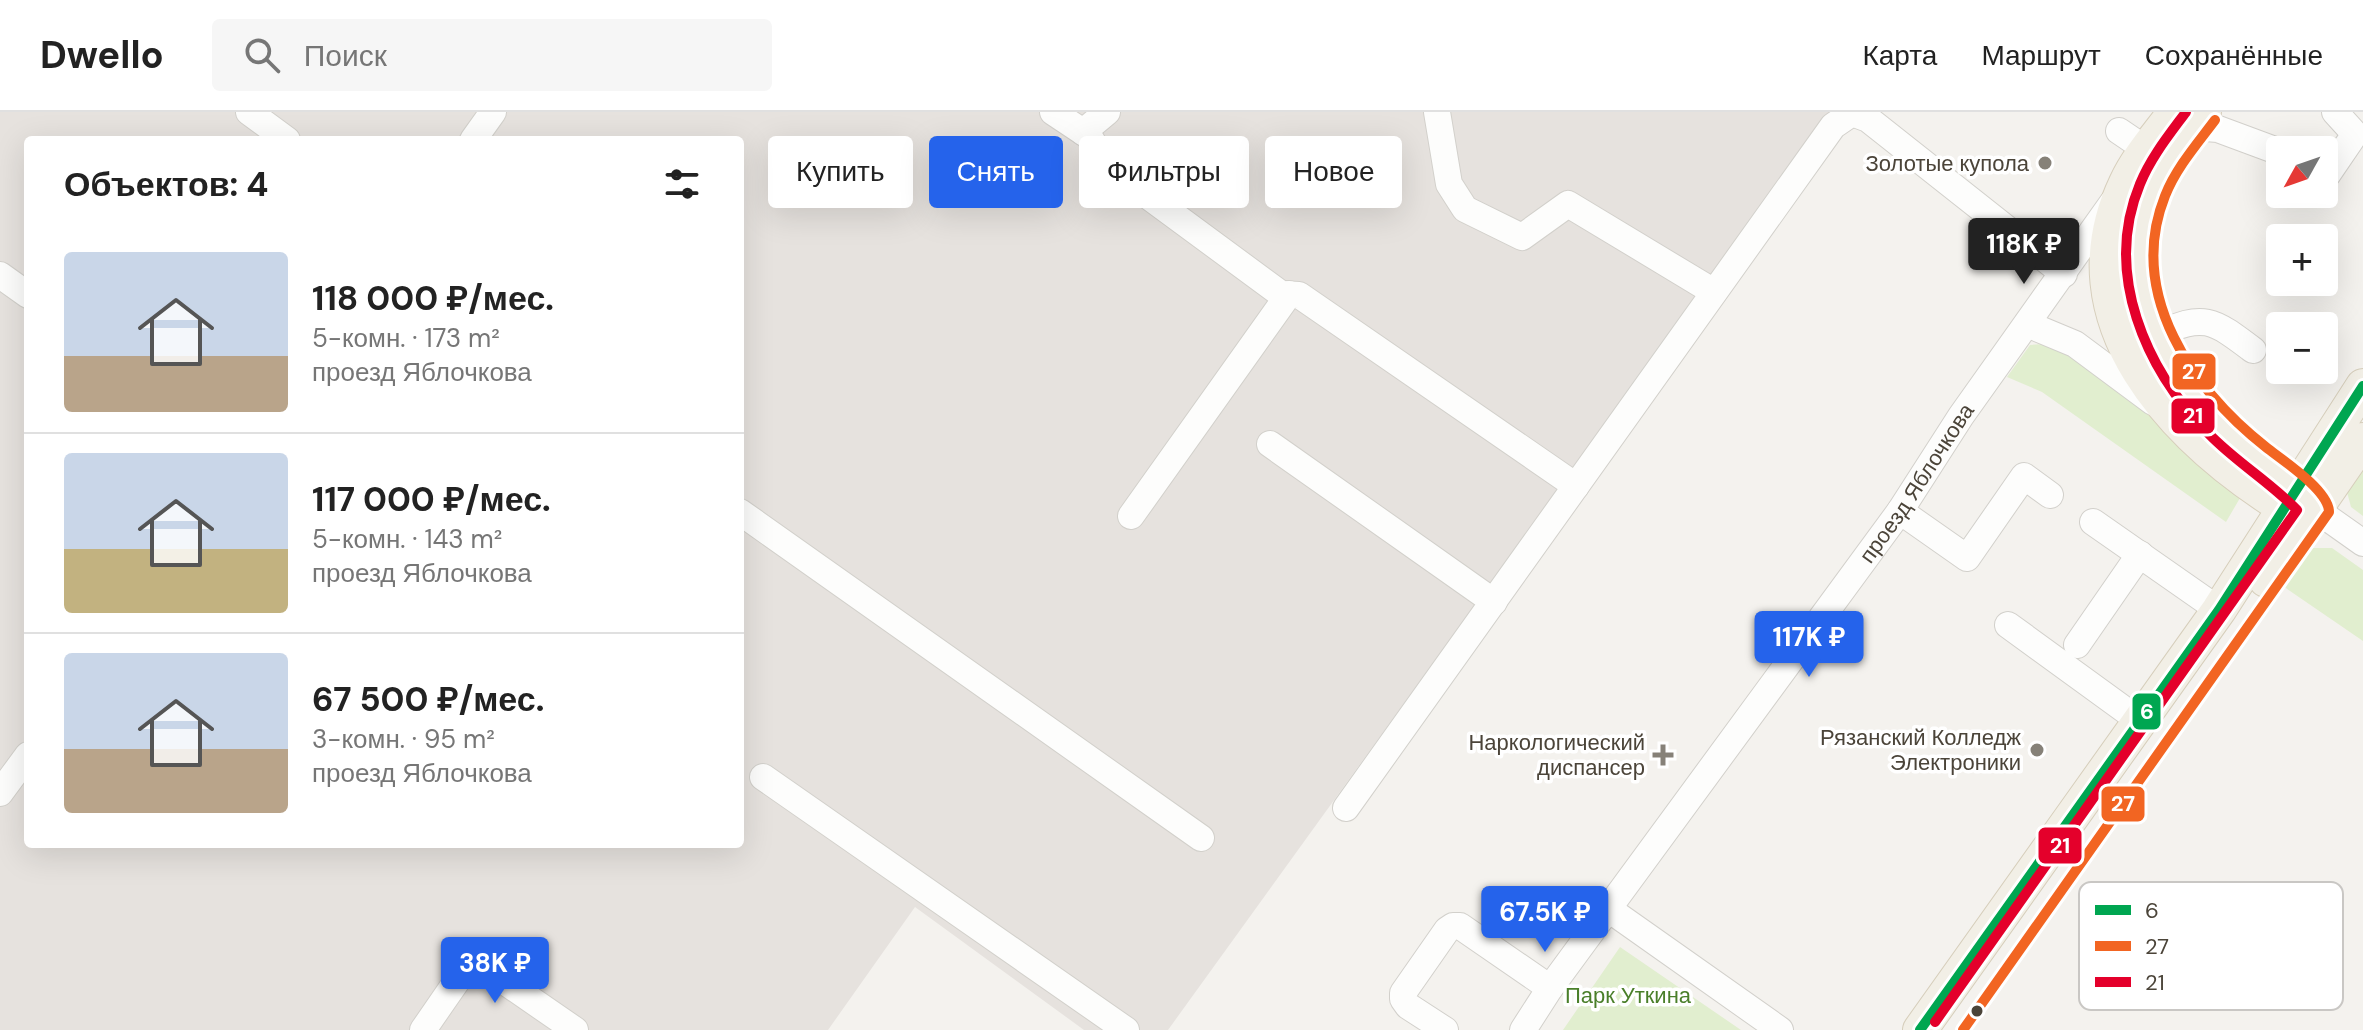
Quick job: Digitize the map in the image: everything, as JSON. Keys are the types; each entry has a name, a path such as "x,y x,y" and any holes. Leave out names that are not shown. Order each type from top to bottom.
{"main road":[{"name":"проезд Яблочкова","path":"2191,117 2147,150 2126,182 2109,235 2107,274 2113,313 2126,349 2142,379 2169,414 2236,475 2299,501"},
{"path":"2191,117 2149,198 2139,242 2138,270 2144,300 2157,335 2174,367 2220,425 2299,501"},
{"path":"1946,1030 2299,501 2363,386"},
{"path":"1920,1030 2299,501 2363,440"}],"street":[{"path":"249,112 282,136"},
{"path":"476,136 493,112"},
{"path":"1053,112 1089,136 1106,165 1281,294 1299,295 1576,486"},
{"path":"1083,132 1107,112"},
{"path":"1437,112 1449,184 1465,209 1522,237 1568,204 1714,292"},
{"path":"2335,112 2355,134 2338,159"},
{"path":"1346,808 1833,126 1852,113 1868,119 2064,274"},
{"path":"2191,117 2266,147"},
{"path":"2119,131 2147,150"},
{"name":"проезд Яблочкова","path":"1523,1030 1550,988 1900,511 1961,416 2126,182"},
{"path":"0,275 24,292"},
{"path":"1131,516 1289,294"},
{"path":"2157,335 2192,320 2223,327 2253,350"},
{"name":"проезд Яблочкова","path":"2027,324 2075,344 2169,414"},
{"path":"1270,444 1494,602"},
{"path":"1900,511 1967,558 2024,476 2050,495"},
{"path":"2299,501 2363,543"},
{"path":"744,515 1201,838"},
{"path":"2093,522 2219,610"},
{"path":"2077,645 2140,554"},
{"path":"2008,625 2140,721"},
{"path":"0,793 24,760"},
{"path":"763,777 1126,1030"},
{"path":"1610,910 1780,1030"},
{"path":"1445,1030 1408,1006 1403,993 1447,930 1453,926 1460,926 1550,988"},
{"path":"423,1030 472,959 575,1030"}],"shaded area":[{"path":"0,112 1831,112 1168,1030 1084,1030 915,907 828,1030 0,1030"}],"green space":[{"path":"2059,343 2232,482 2240,498 2226,522 2042,392 2007,377 2030,345"},
{"path":"2363,460 2363,516 2351,507 2347,492"},
{"path":"2313,548 2332,548 2363,570 2363,641 2277,582 2293,559"},
{"name":"Парк Уткина","path":"1620,947 1741,1030 1563,1030"}],"transit line":[{"name":"21","path":"1935,1022 2297,510 2219,444 2186,408 2149,350 2137,318 2129,285 2126,251 2130,218 2149,165 2186,112"},
{"name":"27","path":"1963,1030 2329,512 2322,495 2314,486 2240,425 2214,398 2192,369 2174,337 2161,304 2154,269 2155,233 2165,196 2181,166 2215,120"},
{"name":"6","path":"1920,1030 2219,610 2363,386"}],"place":[{"name":"Золотые купола","path":"2045,163"},
{"name":"Рязанский Колледж Электроники","path":"2037,750"},
{"name":"Наркологический диспансер","path":"1663,755"}]}
